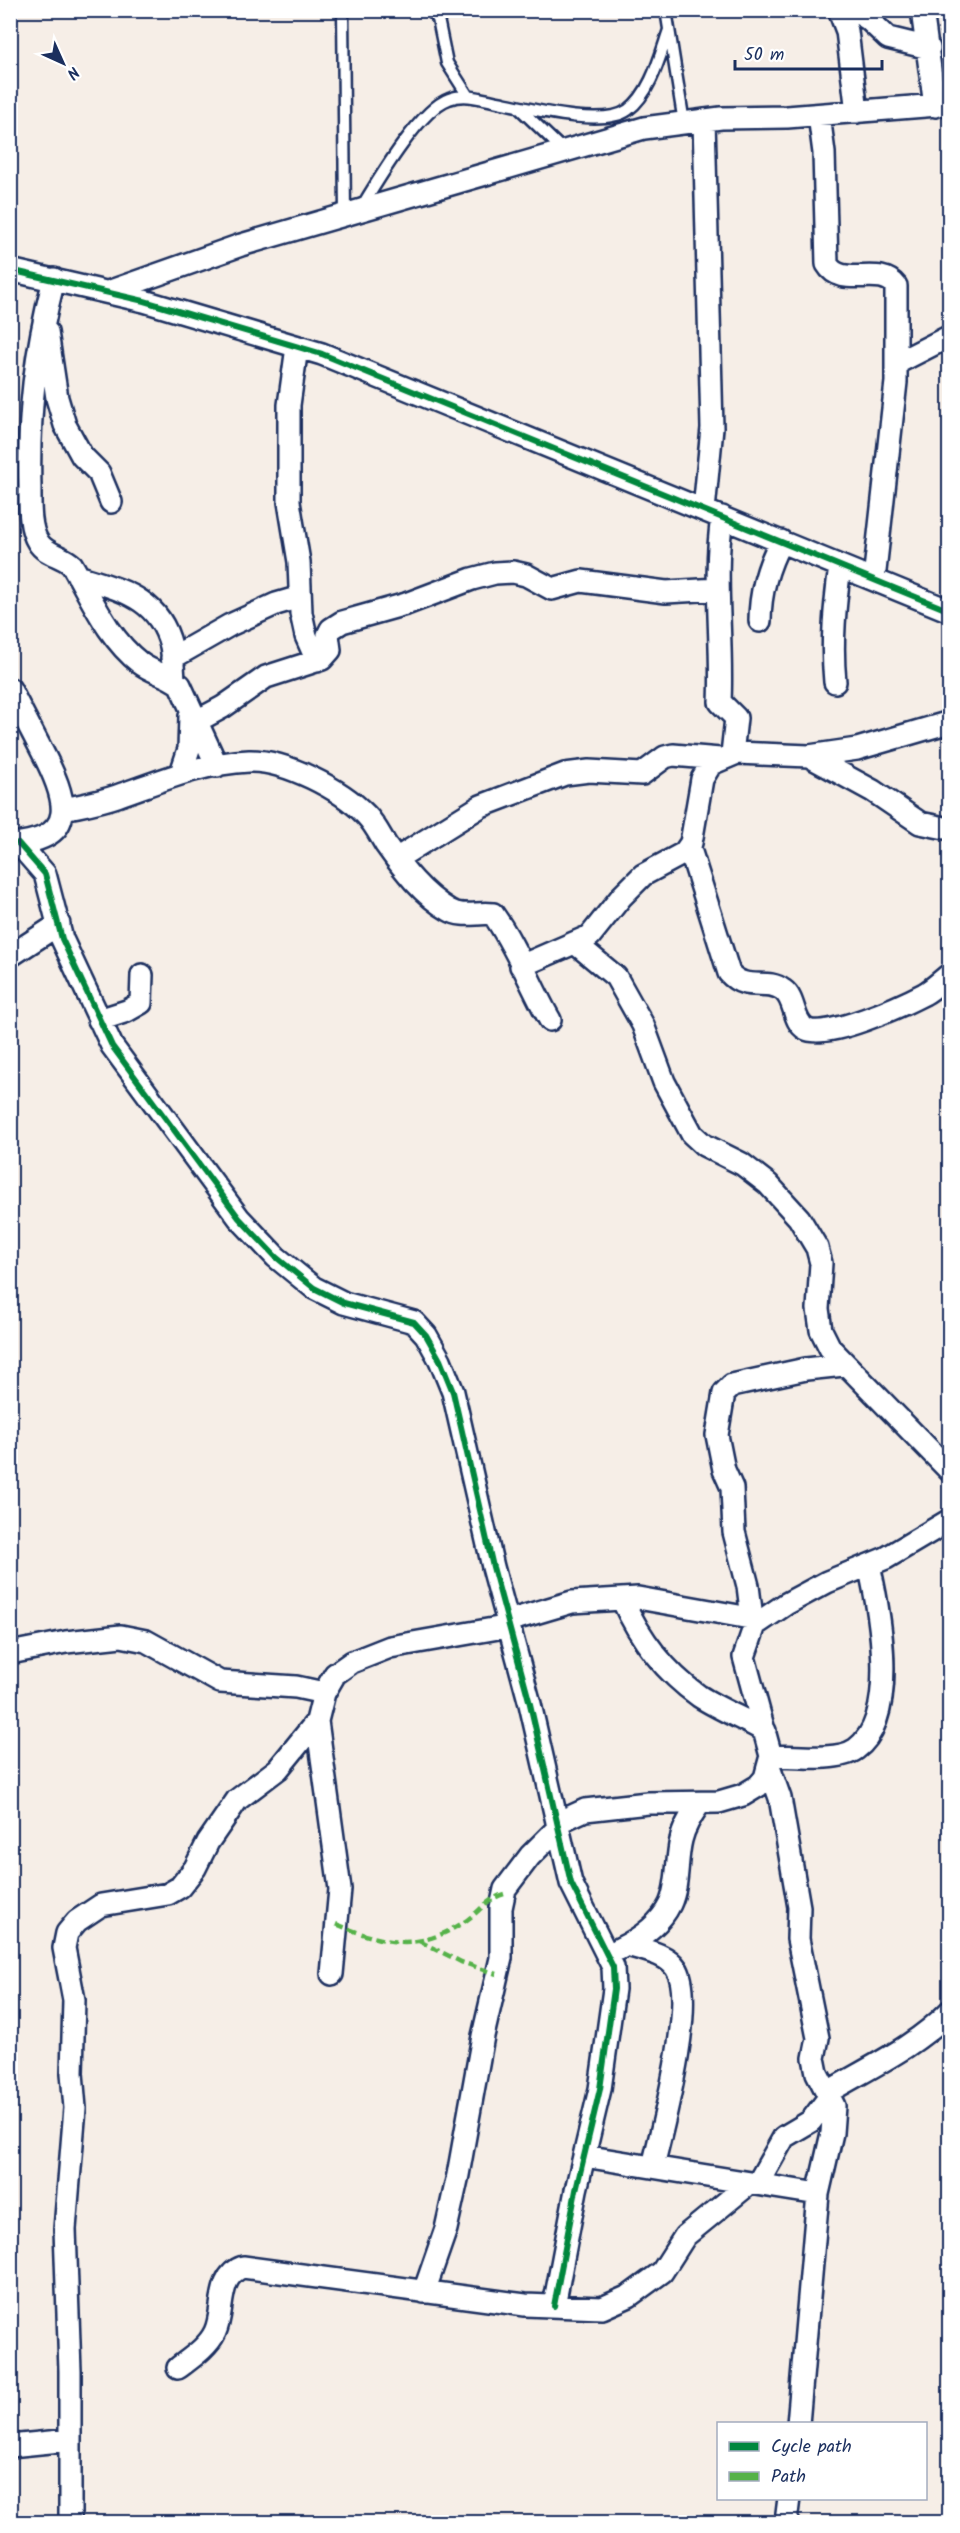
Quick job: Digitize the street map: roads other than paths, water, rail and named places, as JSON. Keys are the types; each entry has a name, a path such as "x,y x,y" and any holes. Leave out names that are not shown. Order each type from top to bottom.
{"street":[{"path":"840,10 847,31 857,112"},
{"path":"853,10 868,19 888,38 929,48"},
{"path":"108,292 241,245 644,128 694,121 819,115 942,105 922,10"},
{"path":"819,115 824,153 827,264 836,273 848,277 883,277 894,282 897,363 890,453 874,580"},
{"path":"694,121 712,428 713,513 718,547 722,654 720,702 736,718 726,757"},
{"path":"10,270 108,292 322,354 950,611"},
{"path":"54,279 32,384 29,448 33,530 39,544 54,555 66,559 103,620 122,645 152,672 174,679"},
{"path":"43,323 57,398 65,425 82,456 99,473 111,502"},
{"path":"897,363 950,336"},
{"path":"297,347 289,405 289,491 306,636 317,661"},
{"path":"760,621 760,599 781,541"},
{"path":"836,682 833,654 834,615 840,566"},
{"path":"194,712 223,707 266,677 317,661 330,650 328,635 336,625 495,573 513,572 526,575 552,589 581,581 666,592 718,589"},
{"path":"78,576 139,598 153,610 163,626 171,647 174,679 194,712 217,766"},
{"path":"172,658 230,625 276,604 300,597"},
{"path":"10,689 52,771 61,792 64,809 62,822 54,832 39,839 14,843"},
{"path":"182,773 194,712"},
{"path":"396,860 481,806 565,774 589,771 642,774 665,757 673,755 726,757 753,752 809,756 857,749 945,726"},
{"path":"809,756 873,791 920,824 950,829"},
{"path":"521,966 590,936 622,896 643,875 684,853 689,846 702,779 711,764 726,757"},
{"path":"64,809 116,796 166,776 249,761 274,763 320,784 352,803 367,816 396,860 426,893 449,911 458,914 493,914 511,942 550,1020"},
{"path":"14,843 45,874 62,939 112,1046 239,1218 276,1257 314,1288 344,1303 414,1322 426,1335 440,1360 453,1392 493,1567 509,1624 571,1883 613,1967 614,1989 600,2089 554,2306"},
{"path":"689,846 729,973 735,980 747,985 776,986 785,991 804,1028 812,1031 832,1029 883,1012 925,993 950,974"},
{"path":"10,956 59,924"},
{"path":"575,943 616,977 643,1025 664,1082 692,1134 704,1145 742,1164 768,1184 799,1218 817,1248 821,1263 818,1309 821,1330 830,1348 844,1365 950,1471"},
{"path":"99,1020 127,1011 141,1002 142,975"},
{"path":"757,1619 734,1532 732,1488 724,1470 717,1435 724,1393 732,1385 844,1365"},
{"path":"798,2422 818,2194 834,2117 834,2106 817,2073 814,2058 818,2038 798,1939 799,1906 780,1798 765,1731 744,1657 757,1619 827,1582 886,1558 950,1520"},
{"path":"770,1761 837,1757 856,1749 870,1732 884,1681 878,1609 869,1565"},
{"path":"332,1974 340,1889 317,1721 324,1693 335,1674 352,1662 390,1647 509,1624 572,1602 622,1599 670,1601 757,1619"},
{"path":"622,1599 646,1642 676,1677 701,1697 765,1731"},
{"path":"10,1653 66,1642 121,1636 146,1641 220,1682 296,1687 324,1693"},
{"path":"70,2523 65,2229 75,2108 72,2073 74,2000 64,1948 67,1933 77,1922 101,1905 168,1894 180,1887 237,1800 278,1769 317,1721"},
{"path":"424,2292 446,2229 460,2166 483,2036 501,1958 501,1908 504,1894 530,1856 558,1825 585,1810 648,1803 719,1802 743,1795 758,1786 770,1761"},
{"path":"608,1955 627,1945 654,1925 670,1904 681,1839 687,1822 700,1803"},
{"path":"627,1945 660,1955 676,1967 682,1980 678,2052 653,2166"},
{"path":"178,2367 201,2349 215,2332 222,2297 229,2277 234,2270 243,2267 313,2274 525,2306 602,2308 629,2296 662,2272 685,2236 754,2183 784,2137 811,2121 829,2094 914,2043 928,2033 950,2011"},
{"path":"584,2156 818,2194"},
{"path":"10,2446 70,2440"},
{"path":"786,2523 789,2500"}],"lane":[{"path":"344,10 352,212"},
{"path":"430,10 438,19 447,63 468,96"},
{"path":"666,10 669,30 694,121"},
{"path":"352,212 374,186 430,109 449,99 468,96 517,106 595,117 620,114 641,96 654,71 669,30"},
{"path":"517,106 564,151"}]}
